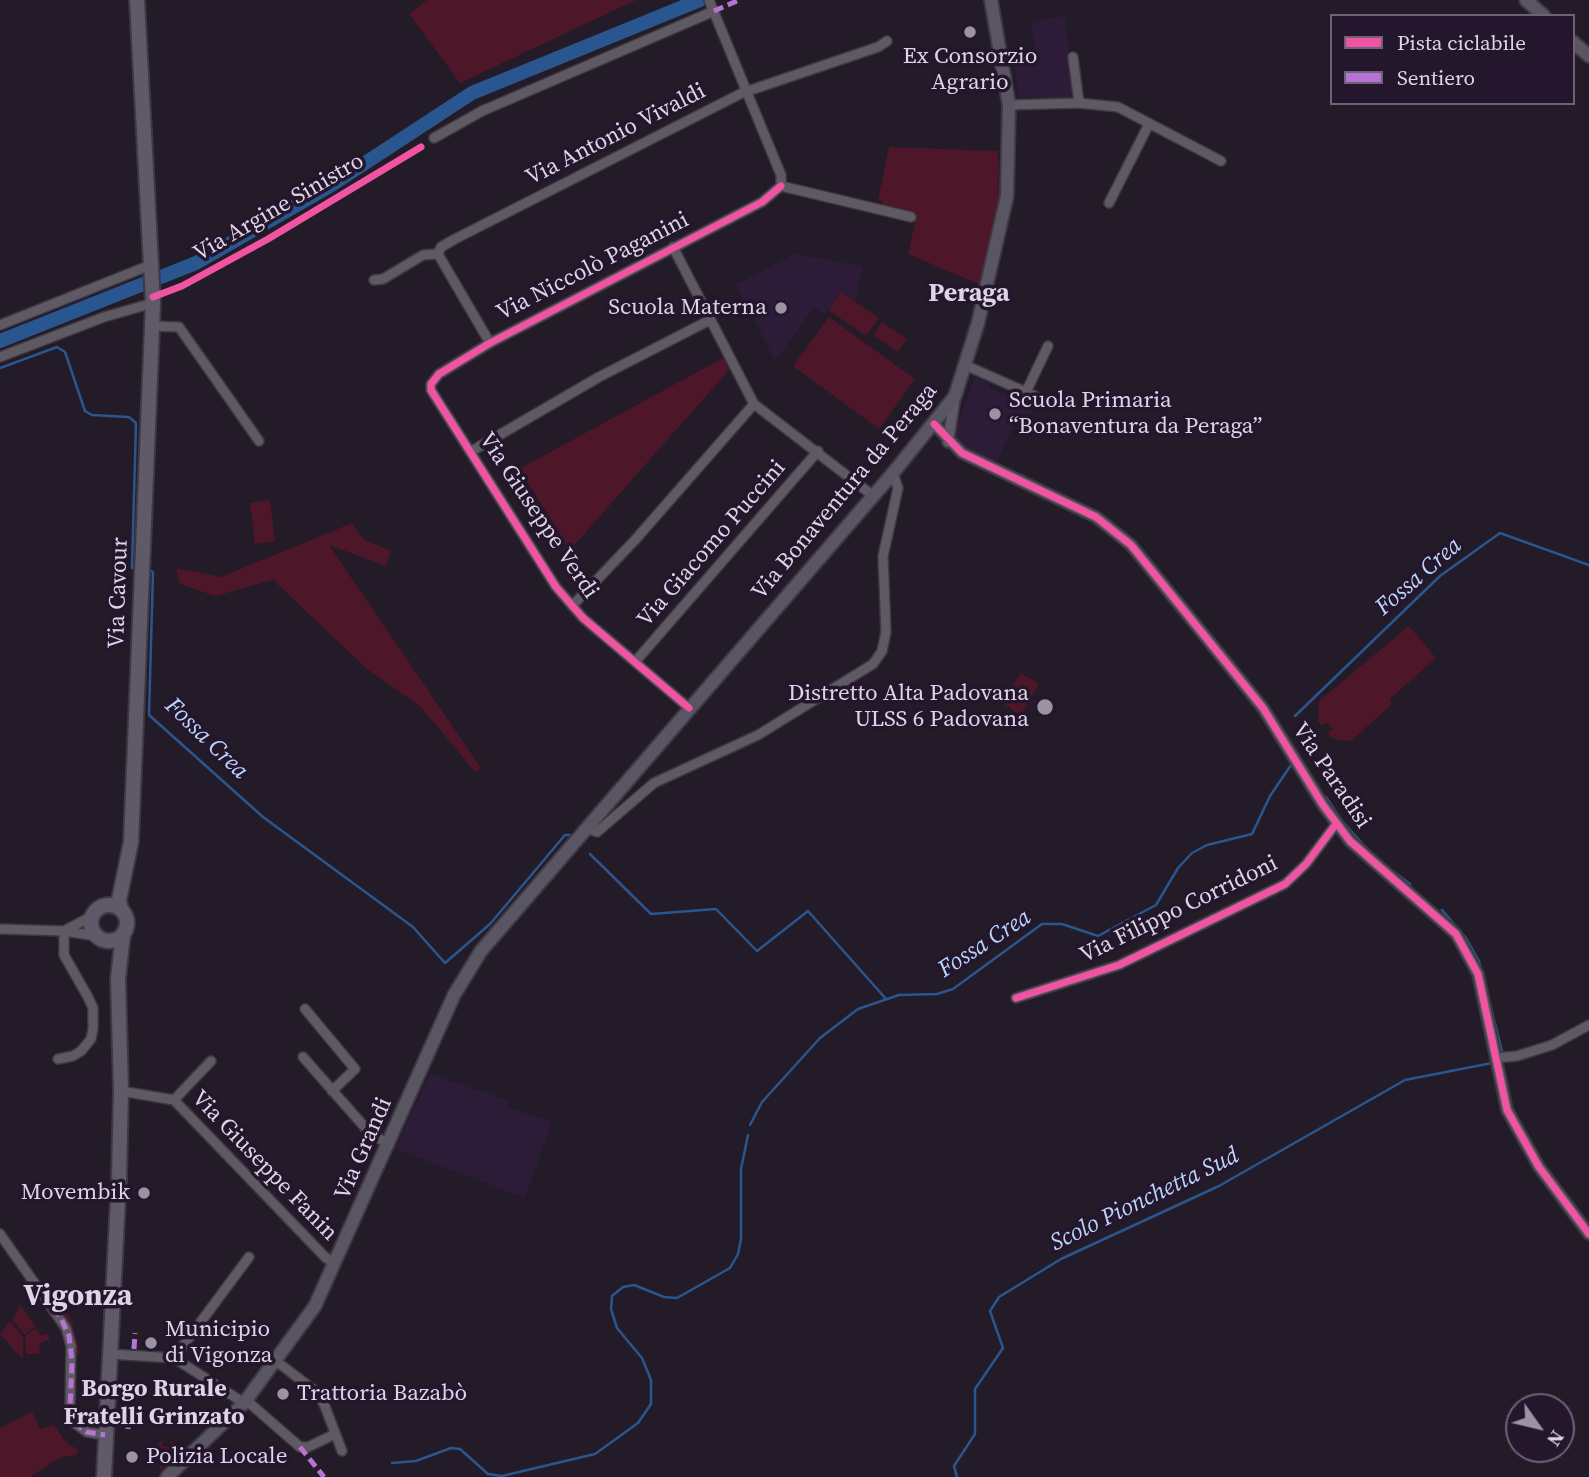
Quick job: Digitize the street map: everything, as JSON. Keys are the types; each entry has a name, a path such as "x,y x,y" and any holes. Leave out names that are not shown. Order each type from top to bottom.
{"main road":[{"name":"Via Cavour","path":"121,910 121,891 128,862 153,299 137,0"},
{"name":"Via Bonaventura da Peraga","path":"587,828 934,424 955,396 967,366 1005,209 1009,105 991,0"},
{"path":"1525,0 1542,14"},
{"path":"1575,44 1589,56"},
{"name":"Via Grandi","path":"167,1477 245,1402 307,1318 335,1265 466,972 587,828"},
{"name":"Via Cavour","path":"98,911 128,862"},
{"path":"104,1477 121,1091 118,979 123,934 127,925 121,910 113,906 98,911 92,927 113,952 118,979"},
{"path":"101,938 114,940 123,934"}],"street":[{"path":"434,138 482,111 711,5 781,175 781,186 911,216"},
{"name":"Via Antonio Vivaldi","path":"374,281 383,279 424,255 438,254 442,247 455,239 747,91 878,47 887,41"},
{"path":"1073,57 1079,103"},
{"path":"1009,105 1079,103 1118,107 1221,161"},
{"path":"1109,202 1149,124"},
{"name":"Via Niccolò Paganini","path":"431,390 431,384 439,374 490,343 769,198 781,186"},
{"path":"673,247 754,404 872,495"},
{"path":"438,254 490,343"},
{"path":"0,325 153,266"},
{"path":"0,358 153,299"},
{"path":"470,452 599,377 710,320"},
{"path":"152,326 179,327 259,441"},
{"path":"1026,392 1048,346"},
{"path":"967,366 1026,392 1042,403"},
{"name":"Via Giuseppe Verdi","path":"431,390 572,606 689,708"},
{"path":"948,442 955,396"},
{"path":"572,606 635,540 754,404"},
{"name":"Via Paradisi","path":"934,424 948,442 970,458 1096,517 1131,545 1262,708 1336,824 1364,856 1446,923 1463,944 1478,974 1502,1057 1507,1110 1521,1138 1589,1234"},
{"name":"Via Giacomo Puccini","path":"635,662 818,451"},
{"path":"587,828 597,832 654,783 758,735 873,664 882,651 886,632 883,556 898,488 893,472"},
{"name":"Via Filippo Corridoni","path":"1016,998 1119,965 1284,884 1306,864 1336,824"},
{"path":"64,931 98,911"},
{"path":"0,929 64,931 101,938"},
{"path":"58,1059 81,1051 91,1039 93,1029 93,1008 64,955 64,931"},
{"path":"305,1009 355,1069 332,1091"},
{"path":"1502,1057 1552,1045 1589,1025"},
{"path":"303,1057 369,1132 389,1144"},
{"path":"174,1100 211,1061"},
{"name":"Via Giuseppe Fanin","path":"121,1091 174,1100 324,1257 335,1265"},
{"path":"0,1234 61,1318 69,1336 72,1361 70,1409 73,1422 87,1432 105,1434"},
{"path":"174,1358 241,1263 249,1257"},
{"path":"109,1354 174,1358 245,1402 300,1447 308,1447 335,1434"},
{"path":"276,1361 314,1390 324,1404 342,1451"}],"shaded area":[{"path":"427,0 636,0 460,83 409,14"},
{"path":"1065,16 1074,92 1071,99 1019,97 1014,63 1037,55 1030,22"},
{"path":"889,147 998,151 999,197 981,285 908,254 917,214 882,205 883,201 878,200"},
{"name":"Scuola Materna","path":"795,254 862,266 855,302 841,292 824,315 814,307 775,361 736,284"},
{"path":"841,292 879,318 866,336 828,310"},
{"path":"829,317 915,379 879,429 793,366"},
{"path":"882,322 907,339 898,352 873,335"},
{"path":"723,358 729,370 570,550 519,469"},
{"name":"Scuola Primaria “Bonaventura da Peraga”","path":"975,377 989,383 989,388 1033,408 1026,424 1016,421 996,463 960,444 954,434"},
{"path":"270,500 275,541 255,544 250,503"},
{"path":"352,523 363,539 391,551 386,566 329,545 481,768 475,772 421,707 367,669 273,580 215,596 180,584 176,568 221,577"},
{"path":"1409,626 1436,658 1390,699 1391,705 1351,741 1333,739 1328,733 1333,729 1327,723 1322,726 1318,721 1319,701"},
{"path":"1021,673 1039,684 1023,712 1018,714 1002,702"},
{"path":"430,1074 508,1100 507,1107 552,1122 525,1198 395,1149"},
{"path":"49,1287 71,1319 80,1353 74,1354 67,1324 45,1290"},
{"path":"21,1305 35,1326 25,1335 12,1320"},
{"path":"10,1321 23,1337 23,1360 0,1334"},
{"path":"36,1328 41,1336 47,1334 50,1339 40,1343 39,1354 26,1354 25,1336"},
{"path":"32,1412 40,1429 54,1425 65,1441 78,1450 76,1455 59,1458 30,1477 0,1477 0,1428"},
{"path":"162,1440 162,1446 170,1447 171,1441 174,1442 177,1445 173,1449 178,1455 160,1471 161,1447 155,1446"}],"waterway":[{"path":"0,341 196,263 330,186 472,93 700,0"},
{"name":"Fossa Crea","path":"0,368 57,347 65,352 85,411 92,415 129,417 136,423 132,568 139,569"},
{"name":"Fossa Crea","path":"1295,716 1440,576 1500,533 1589,565"},
{"name":"Fossa Crea","path":"149,570 153,572 149,715 263,817 413,927 445,963 490,924 565,835 570,835"},
{"name":"Fossa Crea","path":"750,1125 762,1102 820,1038 858,1009 899,995 937,994 953,989 1042,924 1062,924 1098,936 1156,905 1178,868 1192,853 1207,845 1252,834 1270,796 1291,765"},
{"name":"Scolo Pionchetta Sud","path":"1326,797 1342,821 1370,852"},
{"name":"Fossa Crea","path":"590,854 651,914 716,909 757,951 808,911 886,999"},
{"name":"Scolo Pionchetta Sud","path":"1385,865 1410,884"},
{"name":"Scolo Pionchetta Sud","path":"1442,910 1466,938 1479,961 1503,1055"},
{"name":"Scolo Pionchetta Sud","path":"957,1477 954,1466 975,1434 975,1389 1003,1348 990,1311 999,1297 1061,1259 1219,1186 1405,1080 1492,1063"},
{"path":"392,1463 416,1461 451,1448 460,1449 488,1474 502,1476 595,1454 638,1423 651,1404 651,1380 642,1358 617,1328 611,1309 612,1296 623,1287 634,1285 664,1297 677,1298 730,1268 738,1254 741,1239 741,1169 748,1135"}],"marked path":[{"path":"714,11 739,0"},
{"path":"35,1284 61,1318 69,1336 72,1361 70,1409 73,1422 87,1432 105,1435"},
{"path":"134,1349 135,1333"},
{"path":"128,1429 129,1413"},
{"path":"300,1447 324,1477"}],"cycle path":[{"name":"Via Argine Sinistro","path":"153,297 182,286 268,239 421,147"},
{"path":"689,708 583,618 556,587 431,390 431,384 439,374 490,343 762,202 781,186"},
{"path":"934,424 962,453 1096,517 1131,545 1263,708 1323,805 1350,841 1456,934 1478,974 1507,1110 1539,1167 1589,1234"},
{"path":"1016,998 1119,965 1285,884 1306,864 1336,824"}],"place":[{"name":"Ex Consorzio Agrario","path":"970,32"},
{"name":"Scuola Materna","path":"781,308"},
{"name":"Scuola Primaria “Bonaventura da Peraga”","path":"995,414"},
{"name":"Distretto Alta Padovana ULSS 6 Padovana","path":"1045,707"},
{"name":"Movembik","path":"144,1193"},
{"name":"Municipio di Vigonza","path":"151,1343"},
{"name":"Trattoria Bazabò","path":"283,1394"},
{"name":"Polizia Locale","path":"132,1457"}],"district":[{"name":"Peraga","path":"969,294"},
{"name":"Vigonza","path":"78,1297"},
{"name":"Borgo Rurale Fratelli Grinzato","path":"154,1404"}]}
